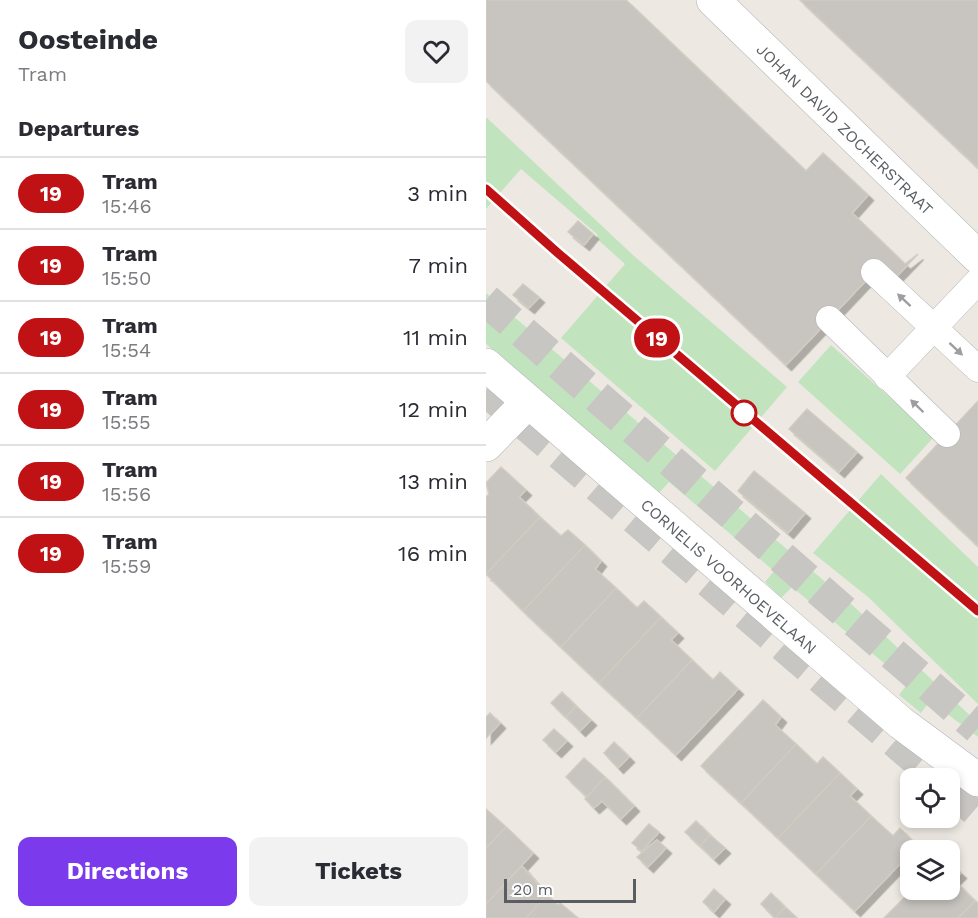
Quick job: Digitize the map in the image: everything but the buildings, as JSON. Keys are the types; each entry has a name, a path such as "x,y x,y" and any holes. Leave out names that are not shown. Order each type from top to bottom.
{"street":[{"name":"JOHAN DAVID ZOCHERSTRAAT","path":"713,0 978,257"},
{"name":"CORNELIS VOORHOEVELAAN","path":"486,365 901,723 978,780"},
{"path":"486,446 528,402"}],"lane":[{"path":"874,272 978,369"},
{"path":"887,377 978,281"},
{"path":"829,319 947,434"}],"green space":[{"path":"486,117 634,256 787,387 715,471 561,338 625,264 596,238 598,235 521,169 486,209"},
{"path":"486,293 849,602 978,723 978,737 930,701 921,713 899,695 908,683 792,587 781,598 765,582 774,571 669,482 659,493 486,344"},
{"path":"831,345 934,437 900,474 798,382"},
{"path":"881,474 978,567 978,704 868,597 813,553"}],"tunnel":[{"path":"486,300 978,728"},
{"path":"486,390 926,768"},
{"path":"960,797 978,812"}],"tram line":[{"name":"19","path":"486,189 559,254 978,611"}]}
